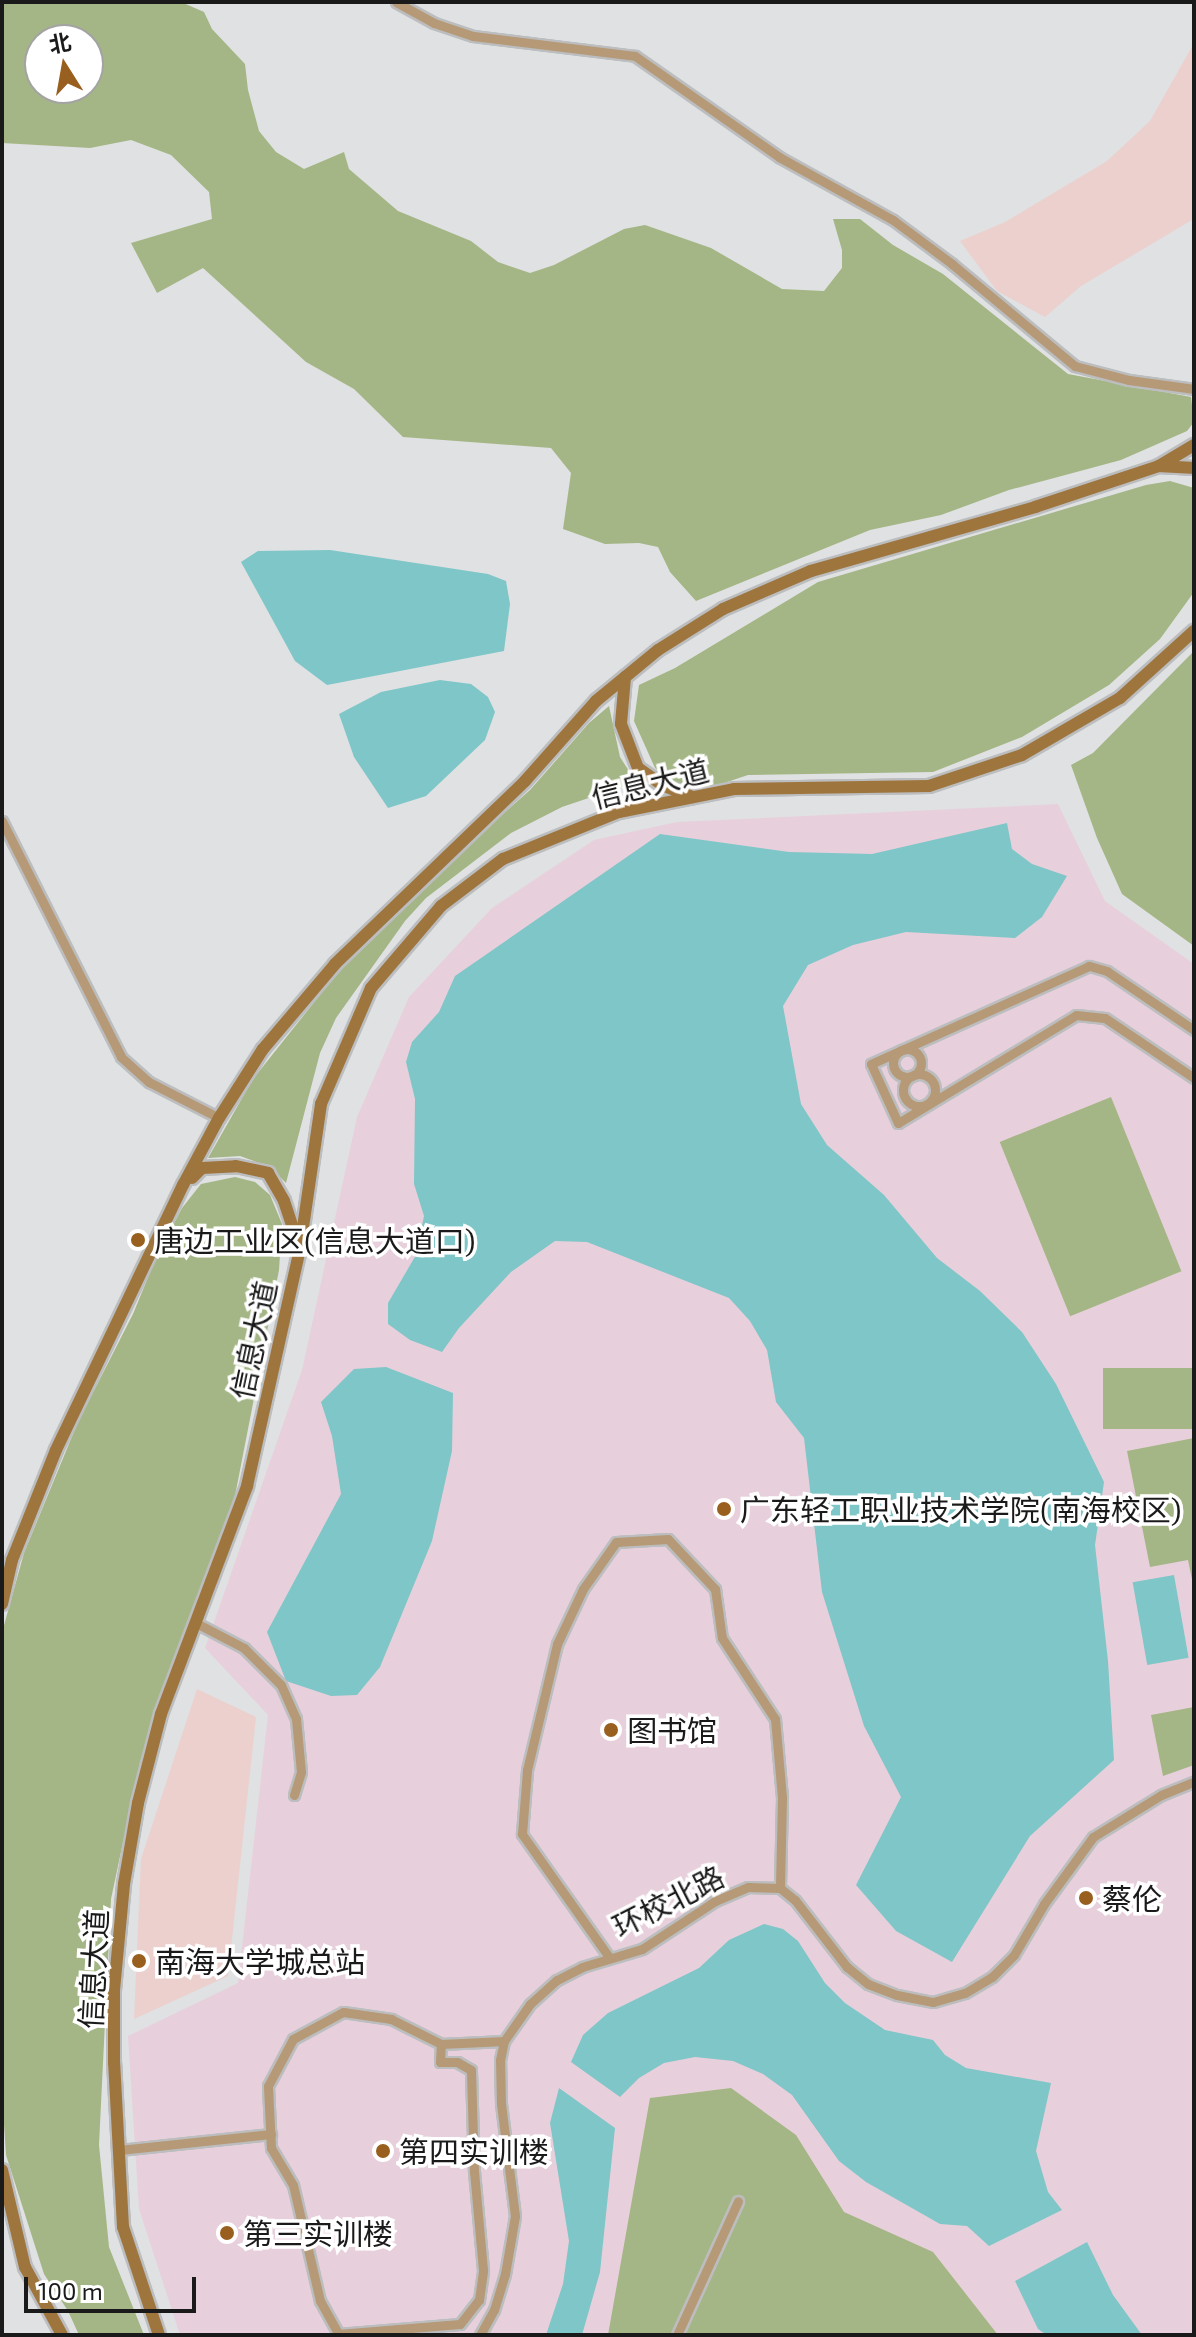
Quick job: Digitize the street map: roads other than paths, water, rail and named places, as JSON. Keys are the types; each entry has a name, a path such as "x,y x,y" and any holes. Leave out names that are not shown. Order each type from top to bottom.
{"main road":[{"path":"2,1604 12,1560 56,1450 183,1185 219,1118 263,1049 335,964 525,781 596,701 658,650 723,609 811,571 1035,507 1159,466 1194,445"},
{"path":"1159,466 1194,468"},
{"name":"信息大道","path":"159,2335 123,2227 114,1990 124,1884 138,1803 161,1714 198,1624 247,1486 300,1248 321,1104 371,988 441,906 503,859 619,812 693,797 734,789 929,786 1009,760 1120,698 1194,631"},
{"path":"625,677 621,724 638,768 664,786 693,797"},
{"path":"183,1185 202,1168 236,1166 268,1173 284,1201 300,1248"},
{"path":"2,2170 8,2218 25,2267 62,2335"}],"street":[{"path":"396,2 434,23 473,36 635,56 779,157 893,220 952,264 1075,366 1129,380 1194,389"},
{"path":"2,821 121,1057 149,1082 219,1118"},
{"path":"1194,1030 1107,971 1089,966 871,1064 898,1123 1076,1015 1105,1018 1194,1078"},
{"path":"912,1076 905,1084 904,1094 910,1103 925,1105 933,1099 934,1084 922,1075 912,1076 898,1074 893,1066 894,1057 901,1050 910,1049 920,1057 919,1070 912,1076"},
{"path":"609,1957 522,1834 527,1770 557,1644 583,1589 616,1542 668,1539 715,1589 722,1638 775,1719 782,1798 780,1888 795,1900 847,1967 868,1984 897,1995 933,2002 965,1993 992,1977 1014,1955 1044,1904 1093,1837 1161,1795 1194,1782"},
{"path":"198,1624 244,1648 281,1685 296,1719 301,1772 294,1795"},
{"name":"环校北路","path":"504,2041 530,2004 557,1980 609,1957 642,1949 715,1901 748,1887 780,1888"},
{"path":"441,2044 440,2062 457,2062 471,2070 474,2172 483,2270 479,2300 460,2324 338,2334 320,2301 293,2185 271,2148 268,2086 293,2039 343,2012 391,2019 441,2044 504,2041 500,2060 501,2103 515,2216 505,2274 494,2310 480,2335"},
{"path":"119,2150 271,2134"},
{"path":"677,2335 738,2201"}],"water":[{"path":"330,550 488,574 506,581 510,604 504,651 327,685 295,661 241,562 258,551"},
{"path":"440,680 471,684 488,697 495,712 485,740 426,796 388,808 354,757 339,714 381,692"},
{"path":"1007,823 1012,849 1032,864 1067,876 1042,917 1015,938 906,932 853,945 808,965 783,1006 801,1104 827,1145 884,1195 937,1258 980,1291 1022,1332 1056,1384 1104,1482 1095,1545 1108,1661 1114,1760 1030,1836 952,1962 896,1931 856,1885 901,1797 864,1726 822,1592 804,1438 776,1402 767,1350 750,1321 729,1298 587,1242 555,1241 511,1272 459,1328 442,1352 410,1340 388,1324 388,1303 416,1255 424,1216 414,1184 415,1099 406,1062 412,1042 439,1012 455,976 660,834 789,852 872,854"},
{"path":"386,1367 453,1393 452,1451 432,1541 380,1667 357,1695 331,1696 286,1681 267,1632 341,1494 332,1436 321,1402 354,1369"},
{"path":"1174,1575 1189,1658 1147,1665 1133,1582"},
{"path":"764,1924 783,1929 798,1941 825,1983 845,2003 885,2030 933,2040 945,2055 966,2068 1051,2083 1036,2151 1048,2192 1062,2210 989,2246 967,2226 940,2224 866,2182 839,2161 792,2095 763,2074 733,2061 695,2057 664,2063 639,2078 620,2097 571,2062 583,2035 608,2013 699,1968 729,1940"},
{"path":"559,2088 615,2128 600,2272 582,2335 546,2335 563,2284 569,2241 550,2123"},
{"path":"1087,2242 1113,2295 1142,2335 1047,2335 1038,2329 1015,2281"}],"place":[{"name":"唐边工业区(信息大道口)","path":"138,1240"},
{"name":"广东轻工职业技术学院(南海校区)","path":"724,1509"},
{"name":"图书馆","path":"611,1730"},
{"name":"蔡伦","path":"1086,1898"},
{"name":"南海大学城总站","path":"139,1961"},
{"name":"第四实训楼","path":"383,2151"},
{"name":"第三实训楼","path":"227,2233"}]}
